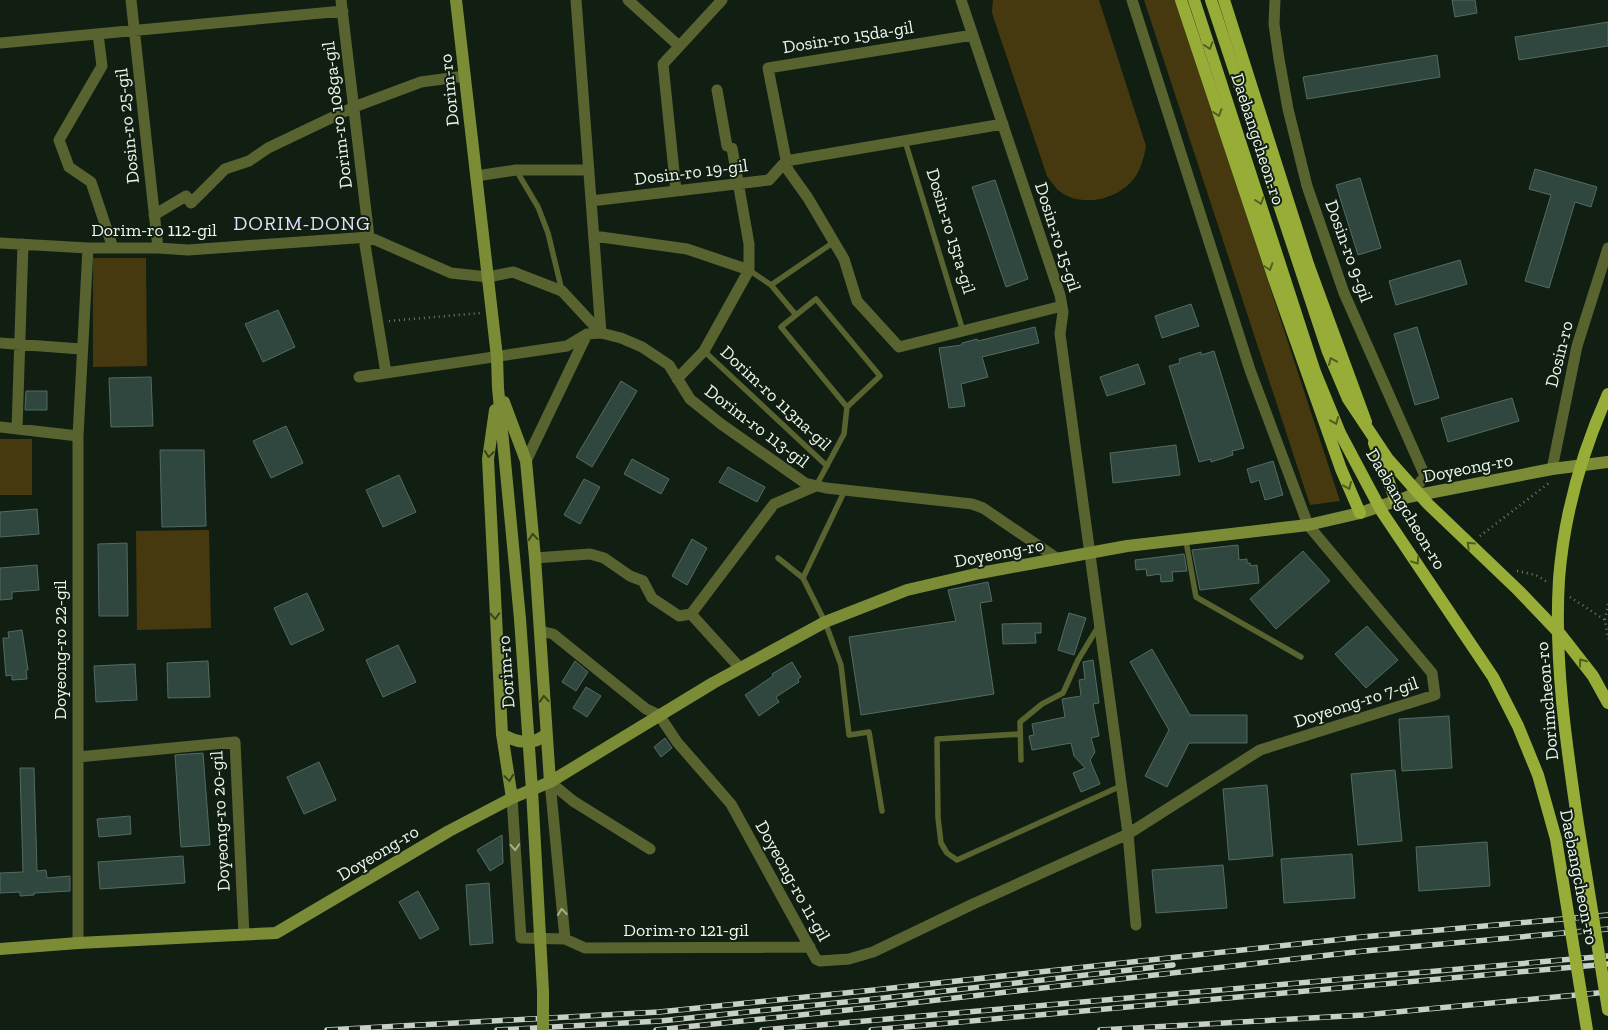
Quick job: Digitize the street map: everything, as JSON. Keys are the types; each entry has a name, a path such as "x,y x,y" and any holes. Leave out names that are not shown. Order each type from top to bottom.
{"main road":[{"name":"Dorim-ro","path":"456,0 497,357 498,388 520,619 532,790 543,992 543,1030"},
{"path":"1181,0 1274,279 1341,469 1360,513"},
{"name":"Daebangcheon-ro","path":"1194,0 1315,372 1340,433 1382,512 1492,677 1518,726 1538,774 1556,839 1587,1030"},
{"name":"Daebangcheon-ro","path":"1211,0 1328,352 1348,399 1388,459 1428,504 1561,635 1593,676 1608,703"},
{"path":"1224,0 1308,264 1396,501"},
{"path":"498,388 526,461 535,558 550,782"},
{"path":"498,388 488,459 502,734 512,798"},
{"name":"Dorimcheon-ro","path":"1608,394 1594,426 1577,479 1561,562 1558,607 1561,695 1569,760 1608,1010"},
{"name":"Doyeong-ro","path":"0,950 78,943 276,933 449,831 512,798 550,782 740,668 825,622 907,590 980,573 1126,546 1308,525 1360,513 1408,497 1552,469 1608,462"},
{"path":"502,734 511,740 521,742 533,742 546,734"}],"street":[{"name":"Dosin-ro 25-gil","path":"131,0 158,248"},
{"path":"576,0 601,333"},
{"path":"628,0 679,46"},
{"path":"676,191 662,64 722,0"},
{"name":"Dosin-ro 15-gil","path":"961,0 1064,312 1060,334 1090,553"},
{"path":"1132,0 1250,370 1308,525"},
{"name":"Dosin-ro 9-gil","path":"1276,0 1274,24 1279,59 1288,109 1307,186 1344,293 1425,476 1408,497"},
{"path":"0,43 98,34 342,6"},
{"name":"Dorim-ro 108ga-gil","path":"342,6 369,236 365,245 386,373"},
{"path":"98,34 102,66 60,140 69,167 91,182 114,248"},
{"name":"Dosin-ro 15da-gil","path":"973,35 768,68 788,170 808,198 844,258 857,302 899,347 1062,306"},
{"path":"154,215 186,196 191,203 225,169 249,161 268,148 354,108 421,82 465,76"},
{"path":"677,379 704,352 749,270 749,244 732,148 726,146 717,90"},
{"path":"786,161 1002,124"},
{"name":"Dosin-ro 19-gil","path":"591,201 769,180 786,161"},
{"path":"476,176 516,170 589,170"},
{"name":"Dorim-ro 112-gil","path":"0,243 88,248 188,250 369,236 451,273 488,277"},
{"path":"594,236 687,249 749,270"},
{"path":"17,429 23,244"},
{"name":"Doyeong-ro 22-gil","path":"78,943 78,436 81,349 88,248"},
{"name":"Dosin-ro","path":"1552,469 1576,346 1608,248"},
{"path":"488,277 513,272 562,291 601,333"},
{"name":"Dorim-ro 113-gil","path":"497,357 568,346 587,334 601,333 621,338 642,347 668,366 690,399 721,424 805,483 845,490 972,504 984,508 1058,559"},
{"path":"526,461 587,334"},
{"path":"0,343 81,349"},
{"path":"359,378 497,357"},
{"path":"0,427 78,436"},
{"path":"535,558 590,554 604,558 630,576 643,580 652,598 679,616 691,614 774,504 816,486"},
{"name":"Doyeong-ro 7-gil","path":"1128,834 1260,750 1435,695 1432,673 1308,525"},
{"path":"1090,553 1128,834 1136,926"},
{"path":"691,614 740,668"},
{"name":"Doyeong-ro 11-gil","path":"540,632 553,634 646,709 659,715 677,742 731,804 816,959 820,961 849,959 873,952 973,904 1128,834"},
{"name":"Doyeong-ro 20-gil","path":"78,758 235,742 244,935"},
{"path":"550,782 573,800 650,849"},
{"path":"550,782 565,939"},
{"name":"Dorim-ro 121-gil","path":"512,798 521,938 565,939 585,948 810,947"}],"lane":[{"name":"Dosin-ro 15ra-gil","path":"905,140 963,331"},
{"path":"516,170 538,207 548,233 562,291"},
{"path":"771,285 834,242"},
{"path":"749,270 771,285 796,315"},
{"path":"816,299 880,376 847,407 781,327 816,299"},
{"name":"Dorim-ro 113na-gil","path":"704,352 827,466"},
{"name":"Dorim-ro 113na-gil","path":"816,486 844,434 847,407"},
{"path":"803,578 845,490"},
{"path":"1186,540 1196,597 1301,657"},
{"path":"778,558 803,578 825,622 841,665 848,735 869,732 882,811"},
{"path":"1021,760 1020,722 1042,704 1063,693 1078,660 1099,625"},
{"path":"1020,734 937,739 938,818 941,843 947,853 957,860 1121,786"}],"path":[{"path":"378,322 492,312"},
{"path":"1476,539 1575,466"},
{"path":"1517,571 1536,576 1551,585"},
{"path":"1566,595 1605,620"},
{"path":"1608,604 1605,620 1608,639"}],"shaded area":[{"path":"993,0 1099,0 1146,146 1137,174 1124,189 1105,198 1095,200 1075,199 1057,189 1047,176 995,22 992,12"},
{"path":"1144,0 1176,0 1340,501 1310,505"},
{"path":"93,258 146,258 147,366 93,367"},
{"path":"0,439 32,439 32,495 0,495"},
{"path":"209,530 211,628 137,630 136,531"}],"building":[{"path":"1452,0 1475,0 1477,13 1455,17"},
{"path":"1608,22 1608,46 1519,60 1515,37"},
{"path":"1437,55 1440,77 1307,99 1303,77"},
{"path":"1535,169 1597,187 1591,207 1575,202 1549,288 1525,281 1551,195 1529,189"},
{"path":"1360,178 1381,248 1358,255 1336,185"},
{"path":"995,180 1028,279 1006,287 972,187"},
{"path":"1460,260 1467,284 1396,305 1389,281"},
{"path":"1191,304 1199,326 1162,338 1155,316"},
{"path":"278,310 295,347 263,362 245,324"},
{"path":"1035,327 1039,343 982,357 988,377 961,384 965,406 949,408 939,348 962,345 962,343 977,339 978,341"},
{"path":"1417,327 1439,398 1415,405 1394,334"},
{"path":"1214,351 1244,448 1232,451 1233,455 1211,462 1211,459 1199,462 1169,366 1180,363 1179,359 1201,352 1201,355"},
{"path":"1138,364 1145,384 1107,396 1100,377"},
{"path":"151,377 153,426 111,427 109,378"},
{"path":"621,381 637,391 592,467 576,457"},
{"path":"26,391 47,391 47,410 25,410"},
{"path":"1512,398 1519,421 1448,442 1441,418"},
{"path":"286,426 303,463 271,478 253,441"},
{"path":"1176,445 1180,475 1113,483 1110,453"},
{"path":"160,450 204,450 206,526 162,527"},
{"path":"632,459 669,479 661,494 624,474"},
{"path":"1273,461 1283,495 1265,500 1259,480 1251,483 1247,469"},
{"path":"728,467 765,487 757,502 719,482"},
{"path":"399,475 416,512 383,527 366,490"},
{"path":"584,479 600,487 580,524 564,515"},
{"path":"37,509 39,534 0,537 0,512"},
{"path":"692,539 707,548 687,585 672,576"},
{"path":"127,543 128,616 99,616 98,544"},
{"path":"1238,545 1239,560 1247,559 1247,563 1250,563 1251,566 1257,565 1259,583 1200,590 1192,550"},
{"path":"1303,551 1330,581 1276,629 1250,599"},
{"path":"1184,554 1187,571 1172,572 1173,581 1161,582 1160,574 1147,576 1146,569 1136,570 1135,560"},
{"path":"37,565 39,590 12,592 12,599 0,600 0,568"},
{"path":"988,582 992,601 980,603 994,694 861,715 849,637 956,621 948,590"},
{"path":"307,593 324,630 291,645 274,608"},
{"path":"1069,613 1086,618 1074,655 1058,650"},
{"path":"1041,623 1041,633 1035,633 1036,643 1003,644 1002,624"},
{"path":"1367,626 1398,660 1366,688 1335,654"},
{"path":"22,630 28,670 26,670 27,679 12,680 12,675 6,676 3,638 9,638 8,632"},
{"path":"398,645 416,682 383,697 366,660"},
{"path":"1152,649 1190,715 1247,715 1247,743 1189,743 1167,787 1145,776 1169,730 1130,662"},
{"path":"1093,660 1099,703 1093,704 1099,736 1091,738 1095,752 1090,760 1100,784 1081,792 1073,773 1085,768 1074,756 1071,743 1032,750 1029,736 1034,735 1032,724 1065,717 1062,699 1081,696 1079,680 1085,679 1083,662"},
{"path":"208,661 210,697 168,698 167,663"},
{"path":"575,661 588,672 576,691 562,682"},
{"path":"792,662 801,677 798,679 799,682 776,697 779,702 759,716 745,695 773,676 772,674"},
{"path":"135,664 137,700 96,702 94,666"},
{"path":"586,687 601,696 587,717 573,708"},
{"path":"1449,716 1452,768 1402,771 1399,719"},
{"path":"665,738 672,748 661,757 654,747"},
{"path":"203,753 210,845 181,847 175,755"},
{"path":"319,762 336,800 304,814 287,777"},
{"path":"20,768 34,768 37,871 46,870 47,878 70,876 70,891 34,893 34,895 20,896 20,892 0,893 0,873 23,872"},
{"path":"1395,770 1402,841 1358,845 1351,774"},
{"path":"1267,785 1273,856 1229,860 1223,789"},
{"path":"130,816 131,834 99,837 97,819"},
{"path":"502,835 503,863 490,871 477,850"},
{"path":"1487,842 1490,886 1419,891 1416,847"},
{"path":"1352,854 1355,898 1284,903 1281,859"},
{"path":"183,856 185,883 100,889 98,862"},
{"path":"1223,865 1227,908 1156,913 1152,870"},
{"path":"489,883 493,943 470,945 466,885"},
{"path":"418,891 439,929 420,939 399,902"}],"railway":[{"path":"327,1030 659,1012 1362,937 1608,915"},
{"path":"656,1030 876,1007 1364,951 1608,929"},
{"path":"762,1030 1608,956"},
{"path":"871,1030 1608,964"},
{"path":"497,1030 660,1021 1173,965"},
{"path":"1100,1030 1364,1015 1608,992"}],"district":[{"name":"DORIM-DONG","path":"302,223"}]}
